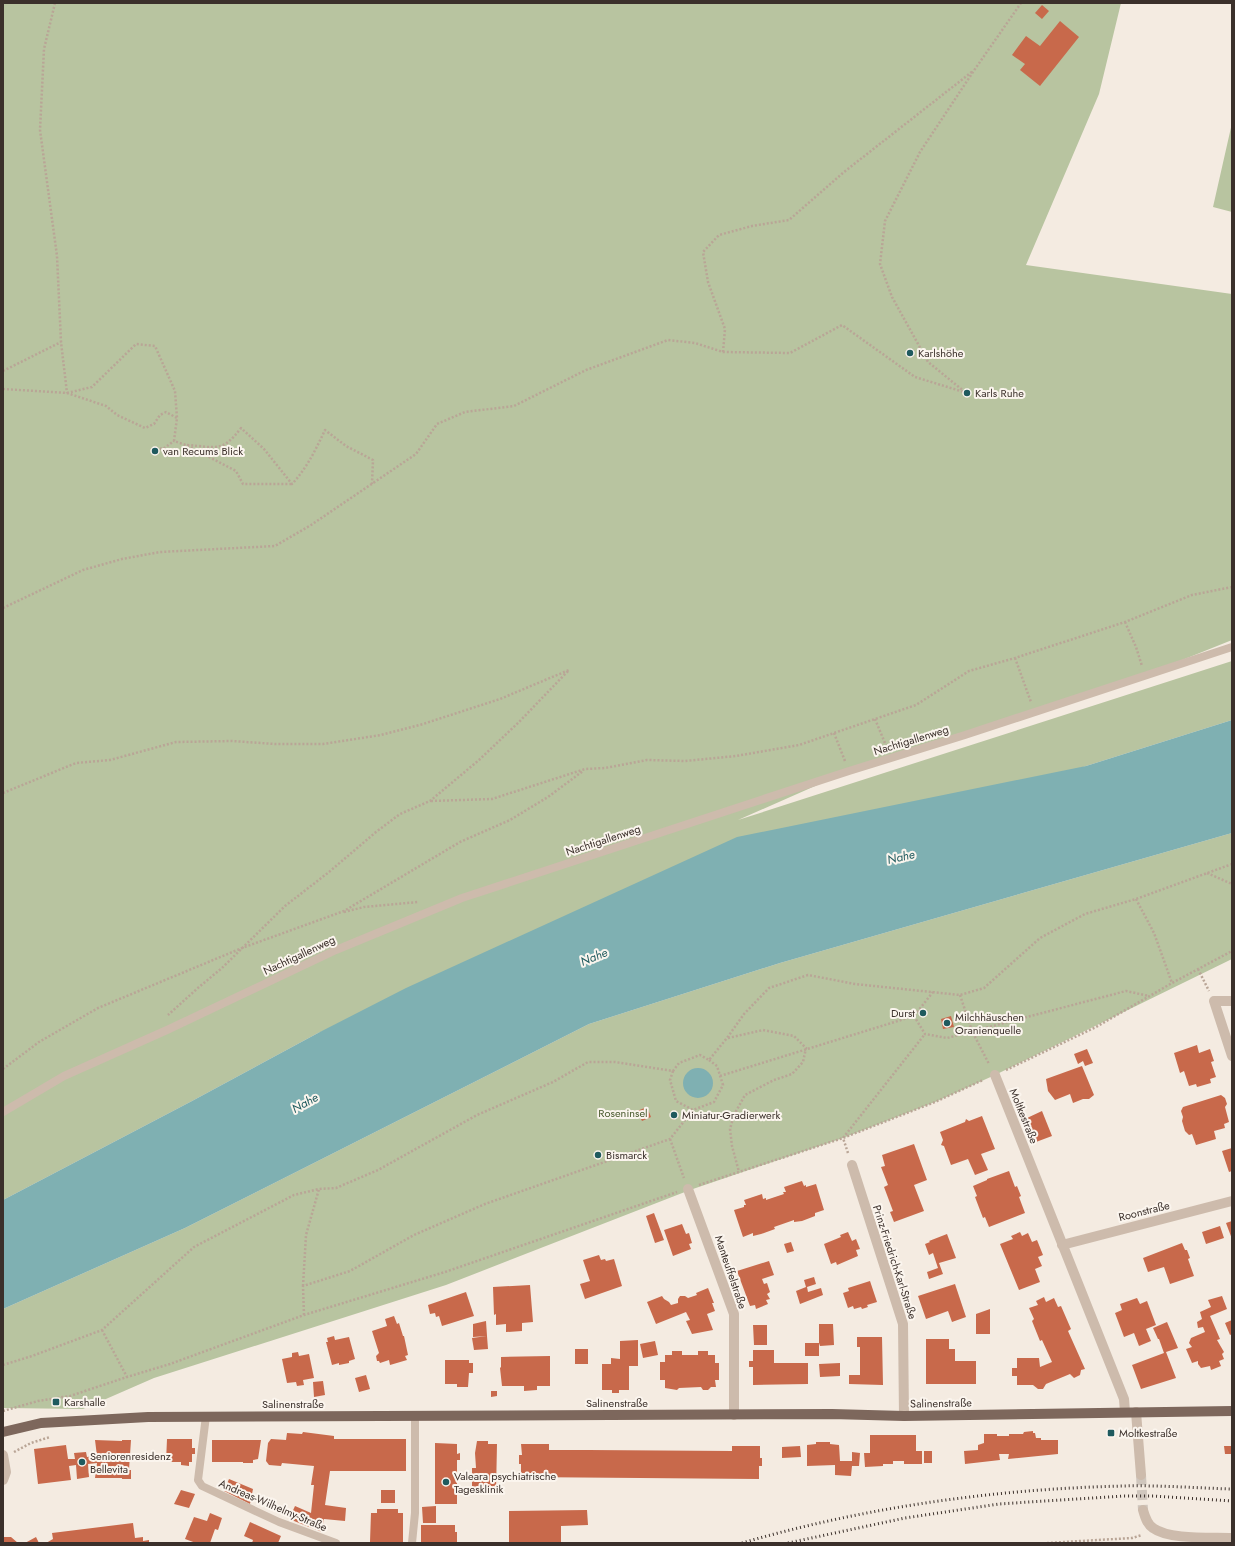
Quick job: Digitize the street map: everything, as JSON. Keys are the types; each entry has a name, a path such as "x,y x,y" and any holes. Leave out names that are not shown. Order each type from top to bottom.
{"main road":[{"name":"Salinenstraße","path":"3,1432 29,1425 58,1421 206,1416 832,1414 904,1416 1232,1411"}],"street":[{"path":"1232,1001 1214,1001 1232,1056"},
{"name":"Moltkestraße","path":"995,1075 1124,1399 1125,1412"},
{"name":"Prinz-Friedrich-Karl-Straße","path":"852,1165 903,1324 904,1416"},
{"name":"Manteuffelstraße","path":"688,1189 734,1314 734,1415"},
{"name":"Roonstraße","path":"1062,1245 1232,1201"},
{"path":"1136,1412 1141,1475"},
{"path":"3,1455 6,1472 3,1480"},
{"path":"1143,1510 1148,1523 1152,1528 1160,1532 1193,1540 1232,1538"}],"lane":[{"name":"Nachtigallenweg","path":"3,1112 64,1076 167,1030 336,950 462,898 1232,647"},
{"name":"Andreas-Wilhelmy-Straße","path":"206,1416 198,1480 202,1486 279,1522 336,1543"},
{"path":"412,1543 415,1513 415,1416"}],"path":[{"path":"55,3 44,49 40,130 57,256 61,342 67,394"},
{"path":"3,608 83,570 122,559 160,552 275,546 311,525 416,454 437,424 465,412 514,406 586,370 668,340 695,343 723,352 790,353 842,325 915,378 967,393 928,362 892,297 880,264 885,221 920,152 1021,3"},
{"path":"723,352 725,329 708,282 702,252 719,235 752,226 789,220 844,172 975,69"},
{"path":"3,371 61,342"},
{"path":"67,394 92,387 136,344 155,346 175,391 177,418 174,441 163,449 156,448"},
{"path":"3,389 67,394 106,406 117,415 145,428 154,424 160,415 166,412 177,418"},
{"path":"186,445 221,447 231,440 241,428 264,449 292,484"},
{"path":"174,441 186,445 236,471 243,484 292,484 300,476 325,430 346,446 373,460 372,484"},
{"path":"430,801 492,799 585,769 605,768 647,760 685,761 736,756 799,745 916,705 969,671 1015,658 1125,622 1192,595 1232,587"},
{"path":"1125,622 1136,647 1138,658"},
{"path":"1015,658 1030,699"},
{"path":"3,793 76,763 110,760 176,742 232,741 276,744 323,744 381,735 423,724 500,700 569,670 519,722 479,760 430,801 400,814 285,906 222,968 166,1017 167,1030"},
{"path":"875,719 885,744"},
{"path":"834,733 844,759"},
{"path":"340,913 460,842 510,820 548,797 585,769"},
{"path":"710,1060 744,1014 769,988 808,975 855,984 960,995 984,988 1040,938 1085,914 1136,899 1232,864"},
{"path":"1207,873 1232,884"},
{"path":"1136,899 1154,932 1172,983"},
{"path":"3,1069 39,1042 98,1008 242,948 340,913 364,907 424,902"},
{"path":"1198,969 1214,1001"},
{"path":"914,1016 925,1034 947,1038 1126,990 1150,996"},
{"path":"720,1076 806,1048 914,1016 934,992"},
{"path":"960,995 972,1031 995,1075"},
{"path":"727,1038 763,1030 794,1036 806,1048"},
{"path":"852,1165 843,1138 925,1034"},
{"path":"739,1172 732,1146 730,1128 734,1115 745,1095 774,1080 792,1074 803,1062 806,1048"},
{"path":"303,1286 350,1271 414,1235 485,1204 670,1139 693,1110 714,1102 723,1085 717,1066 710,1060 700,1055 679,1063 672,1071 670,1080 676,1100 693,1110"},
{"path":"3,1365 102,1330 194,1247 294,1195 319,1189 336,1188 378,1170 477,1115 553,1082 588,1062 616,1062 672,1071"},
{"path":"670,1139 688,1189"},
{"path":"304,1315 303,1286 306,1235 319,1189"},
{"path":"3,1411 25,1404 70,1396 127,1377 102,1330"},
{"path":"1046,1543 1132,1538 1140,1536 1152,1528"}],"green space":[{"path":"3,3 1121,3 1099,94 1026,265 1232,294 1232,640 1145,675 849,771 738,820 1232,661 1232,720 1086,766 318,1033 3,1200"},
{"path":"1232,123 1232,212 1213,207"},
{"name":"Roseninsel","path":"1232,833 1232,959 995,1075 935,1102 843,1138 690,1190 446,1285 154,1378 83,1409 3,1408 3,1309 185,1228 589,1024 780,963"}],"water":[{"name":"Nahe","path":"1232,720 1232,833 780,963 589,1024 185,1228 3,1309 3,1200 406,988 737,837 1086,766"},
{"path":"698,1068 709,1072 713,1083 709,1094 698,1098 687,1094 683,1083 687,1072"}],"building":[{"path":"1042,5 1049,11 1042,19 1035,13"},
{"path":"1060,21 1079,37 1040,86 1020,70 1025,64 1012,55 1026,36 1040,46"},
{"name":"Milchhäuschen Oranienquelle","path":"951,1016 954,1027 943,1029 941,1019"},
{"path":"1197,1045 1199,1053 1210,1049 1214,1061 1211,1062 1216,1077 1210,1079 1211,1083 1197,1087 1196,1084 1189,1086 1184,1071 1180,1073 1174,1053"},
{"path":"1087,1049 1093,1063 1085,1066 1083,1061 1078,1064 1074,1054"},
{"path":"1082,1066 1094,1095 1089,1099 1083,1099 1073,1103 1070,1094 1055,1100 1048,1091 1046,1079"},
{"path":"1221,1095 1225,1098 1227,1104 1225,1107 1229,1122 1224,1124 1225,1128 1214,1131 1216,1139 1196,1145 1192,1134 1189,1135 1185,1131 1181,1111 1183,1107"},
{"path":"647,1107 651,1117 642,1121 637,1111"},
{"name":"Miniatur-Gradierwerk","path":"674,1111 677,1118 673,1120 670,1113"},
{"path":"1042,1111 1052,1136 1036,1142 1027,1118"},
{"path":"982,1116 995,1149 981,1154 988,1170 975,1175 968,1159 951,1165 944,1146 941,1145 943,1140 940,1132 965,1122 966,1119 969,1121"},
{"path":"914,1144 927,1180 914,1185 924,1211 894,1222 890,1212 893,1211 884,1187 888,1185 881,1167 885,1166 882,1155"},
{"path":"1232,1148 1232,1171 1229,1172 1222,1151"},
{"path":"1009,1171 1015,1187 1017,1186 1021,1196 1019,1197 1025,1213 989,1227 985,1217 983,1218 975,1197 977,1196 973,1186"},
{"path":"802,1181 806,1187 816,1184 824,1210 815,1213 815,1216 802,1221 794,1222 794,1220 774,1227 775,1229 761,1234 753,1236 753,1233 743,1237 734,1210 746,1205 744,1200 762,1194 763,1199 766,1198 766,1200 784,1194 783,1192 786,1192 784,1187"},
{"path":"654,1213 664,1240 655,1243 646,1216"},
{"path":"1232,1221 1232,1239 1226,1223"},
{"path":"682,1224 686,1234 689,1233 692,1243 689,1244 691,1249 673,1256 664,1230"},
{"path":"1220,1226 1224,1238 1206,1244 1202,1232"},
{"path":"848,1232 852,1241 856,1239 860,1249 856,1250 858,1256 837,1265 836,1262 831,1264 824,1244 841,1237 840,1235"},
{"path":"1020,1232 1022,1236 1028,1233 1032,1242 1037,1240 1043,1255 1038,1257 1042,1266 1035,1269 1040,1282 1019,1290 1000,1244 1013,1239 1011,1236"},
{"path":"947,1234 956,1258 939,1263 943,1274 929,1279 927,1272 938,1268 933,1253 929,1255 925,1244"},
{"path":"791,1242 794,1251 787,1253 784,1244"},
{"path":"1182,1243 1190,1258 1188,1259 1194,1276 1170,1284 1164,1267 1148,1272 1143,1258"},
{"path":"599,1255 601,1260 605,1259 606,1261 614,1259 622,1286 585,1299 580,1284 590,1281 583,1260"},
{"path":"769,1261 774,1275 762,1279 764,1284 767,1283 770,1292 767,1294 770,1299 766,1300 768,1304 756,1309 755,1305 750,1306 737,1271"},
{"path":"814,1277 816,1284 807,1287 808,1292 821,1288 823,1295 800,1304 796,1291 806,1287 804,1280"},
{"path":"870,1281 877,1302 867,1305 868,1307 862,1309 861,1307 854,1309 853,1306 848,1308 843,1293 849,1291 848,1288"},
{"path":"955,1284 966,1317 952,1322 948,1311 926,1319 918,1296"},
{"path":"530,1285 533,1322 522,1323 522,1331 506,1332 506,1324 496,1325 496,1314 494,1315 493,1287"},
{"path":"708,1288 714,1303 712,1303 715,1311 707,1314 713,1330 692,1334 686,1321 690,1320 686,1312 656,1324 647,1302 662,1296 671,1305 678,1303 680,1296 685,1296 688,1298 697,1295 696,1293"},
{"path":"466,1292 474,1316 442,1326 439,1316 436,1317 435,1313 430,1314 428,1305"},
{"path":"1222,1296 1227,1309 1210,1316 1220,1339 1217,1340 1224,1352 1222,1354 1224,1359 1219,1361 1221,1366 1211,1370 1210,1366 1201,1368 1198,1361 1192,1363 1186,1349 1192,1347 1189,1343 1191,1338 1205,1332 1203,1327 1198,1328 1197,1322 1202,1319 1200,1312 1211,1307 1208,1300"},
{"path":"1044,1297 1046,1302 1054,1298 1058,1307 1061,1306 1071,1329 1068,1331 1085,1369 1081,1370 1080,1375 1074,1378 1070,1374 1046,1384 1043,1389 1038,1389 1033,1385 1017,1385 1017,1376 1012,1376 1012,1368 1017,1368 1017,1358 1039,1358 1040,1367 1052,1362 1042,1340 1040,1341 1032,1321 1034,1319 1029,1308 1038,1305 1036,1301"},
{"path":"1137,1298 1140,1304 1147,1301 1156,1325 1146,1329 1151,1341 1139,1346 1134,1333 1124,1337 1115,1313 1122,1310 1120,1304"},
{"path":"990,1309 990,1334 976,1334 976,1314"},
{"path":"394,1316 397,1324 399,1323 404,1336 408,1355 405,1356 407,1360 390,1365 389,1360 380,1363 377,1361 376,1356 379,1353 372,1331 387,1326 385,1319"},
{"path":"1232,1320 1232,1334 1230,1335 1225,1323"},
{"path":"486,1321 487,1336 473,1337 473,1324"},
{"path":"1167,1322 1178,1348 1166,1352 1176,1378 1141,1389 1132,1365 1164,1353 1153,1328"},
{"path":"819,1324 833,1324 834,1345 820,1346"},
{"path":"753,1325 767,1325 767,1345 754,1345"},
{"path":"334,1336 335,1340 349,1337 355,1359 349,1361 349,1363 332,1365 326,1342 328,1342 327,1338"},
{"path":"487,1336 488,1349 474,1350 472,1338"},
{"path":"857,1337 882,1337 883,1385 849,1384 849,1375 860,1375 860,1347 857,1347"},
{"path":"926,1339 949,1339 949,1349 955,1349 955,1361 976,1361 976,1384 926,1384"},
{"path":"638,1340 638,1366 629,1366 629,1390 619,1390 619,1393 612,1393 612,1390 602,1390 602,1364 611,1364 611,1358 620,1359 620,1341"},
{"path":"655,1341 658,1355 643,1358 640,1344"},
{"path":"805,1343 819,1343 819,1356 805,1356"},
{"path":"575,1349 588,1349 588,1364 575,1364"},
{"path":"753,1350 774,1350 774,1363 808,1363 808,1384 753,1385 753,1367 749,1367 749,1361 753,1361"},
{"path":"672,1351 682,1351 682,1355 698,1355 698,1351 708,1351 708,1355 715,1355 715,1363 719,1363 719,1380 715,1380 716,1387 711,1387 708,1390 703,1390 701,1387 679,1388 677,1390 665,1388 665,1380 660,1380 660,1362 665,1362 665,1355 672,1355"},
{"path":"298,1352 299,1356 309,1354 314,1378 303,1380 304,1385 297,1386 296,1382 287,1383 282,1359 292,1357 292,1353"},
{"path":"550,1356 550,1386 537,1386 537,1390 524,1391 524,1386 502,1386 500,1368 501,1357"},
{"path":"445,1360 469,1360 469,1363 473,1363 473,1373 469,1373 468,1387 457,1387 457,1384 445,1384"},
{"path":"840,1363 840,1376 820,1377 819,1364"},
{"path":"366,1375 370,1389 359,1392 355,1378"},
{"path":"323,1381 325,1395 314,1397 313,1382"},
{"path":"491,1391 497,1391 497,1396 491,1397"},
{"path":"1033,1431 1036,1438 1041,1438 1041,1440 1058,1440 1058,1454 1008,1459 1009,1454 999,1454 1000,1460 965,1464 964,1451 978,1450 978,1445 984,1443 984,1434 1009,1436 1009,1434 1023,1434 1024,1432"},
{"path":"303,1432 334,1436 334,1439 406,1439 406,1471 330,1471 325,1505 346,1508 345,1521 324,1519 322,1532 289,1519 295,1506 311,1513 314,1485 311,1485 314,1466 282,1463 281,1466 269,1465 266,1461 268,1443 271,1439 286,1440 287,1433 302,1434"},
{"path":"870,1435 916,1435 916,1451 922,1451 922,1464 904,1464 904,1461 893,1461 893,1464 865,1467 864,1453 870,1453"},
{"path":"167,1439 192,1439 192,1448 195,1448 195,1454 192,1454 192,1462 189,1462 189,1466 181,1465 181,1462 166,1462"},
{"name":"Seniorenresidenz Bellevita","path":"95,1440 131,1440 129,1470 131,1470 131,1479 95,1478 97,1463 88,1464 89,1477 77,1479 76,1465 69,1466 71,1480 38,1484 34,1449 66,1445 68,1459 75,1459 74,1453 86,1452 87,1457 97,1456"},
{"path":"212,1440 261,1440 258,1459 253,1460 253,1463 212,1462"},
{"path":"477,1441 488,1441 488,1444 497,1444 496,1492 472,1492 472,1468 476,1468 475,1453"},
{"path":"816,1442 830,1442 830,1444 839,1445 840,1461 852,1461 852,1452 860,1453 859,1466 852,1466 851,1476 835,1475 835,1465 807,1466 807,1445 816,1444"},
{"name":"Valeara psychiatrische Tagesklinik","path":"435,1443 457,1444 457,1454 460,1453 460,1460 457,1460 457,1504 435,1504"},
{"path":"521,1444 549,1444 549,1450 732,1451 732,1446 760,1446 762,1466 759,1466 759,1479 521,1477 519,1455 522,1455"},
{"path":"800,1446 801,1457 782,1458 782,1447"},
{"path":"1224,1446 1232,1446 1232,1454 1225,1454"},
{"path":"924,1451 932,1451 932,1463 924,1463"},
{"path":"229,1479 253,1489 250,1504 224,1491"},
{"path":"181,1490 195,1494 189,1508 174,1504"},
{"path":"381,1490 395,1490 395,1503 381,1503"},
{"path":"436,1506 436,1523 423,1523 422,1507"},
{"path":"377,1509 398,1509 398,1513 403,1513 403,1542 370,1542 371,1513 377,1513"},
{"path":"587,1510 588,1525 561,1526 561,1543 509,1543 509,1511"},
{"path":"210,1513 222,1518 218,1530 215,1529 210,1543 196,1543 185,1539 194,1517 207,1521"},
{"path":"250,1522 281,1536 278,1543 252,1543 253,1540 244,1536"},
{"path":"133,1523 135,1538 143,1537 143,1541 149,1540 149,1543 46,1543 53,1539 52,1533"},
{"path":"421,1525 455,1525 455,1532 457,1532 457,1543 421,1543"},
{"path":"3,1537 11,1537 18,1543 3,1543"},
{"path":"36,1537 39,1543 25,1543"}],"tunnel":[{"path":"1141,1475 1143,1510"}],"railway":[{"path":"742,1543 836,1519 931,1502 979,1496 1027,1491 1123,1486 1232,1489"},
{"path":"788,1543 905,1518 999,1504 1123,1496 1154,1496 1232,1501"}],"place":[{"name":"Karlshöhe","path":"910,353"},
{"name":"Karls Ruhe","path":"967,393"},
{"name":"van Recums Blick","path":"155,451"},
{"name":"Durst","path":"923,1013"},
{"name":"Milchhäuschen Oranienquelle","path":"947,1023"},
{"name":"Miniatur-Gradierwerk","path":"674,1115"},
{"name":"Bismarck","path":"598,1155"},
{"name":"Karshalle","path":"56,1402"},
{"name":"Moltkestraße","path":"1111,1433"},
{"name":"Seniorenresidenz Bellevita","path":"82,1462"},
{"name":"Valeara psychiatrische Tagesklinik","path":"446,1482"}]}
